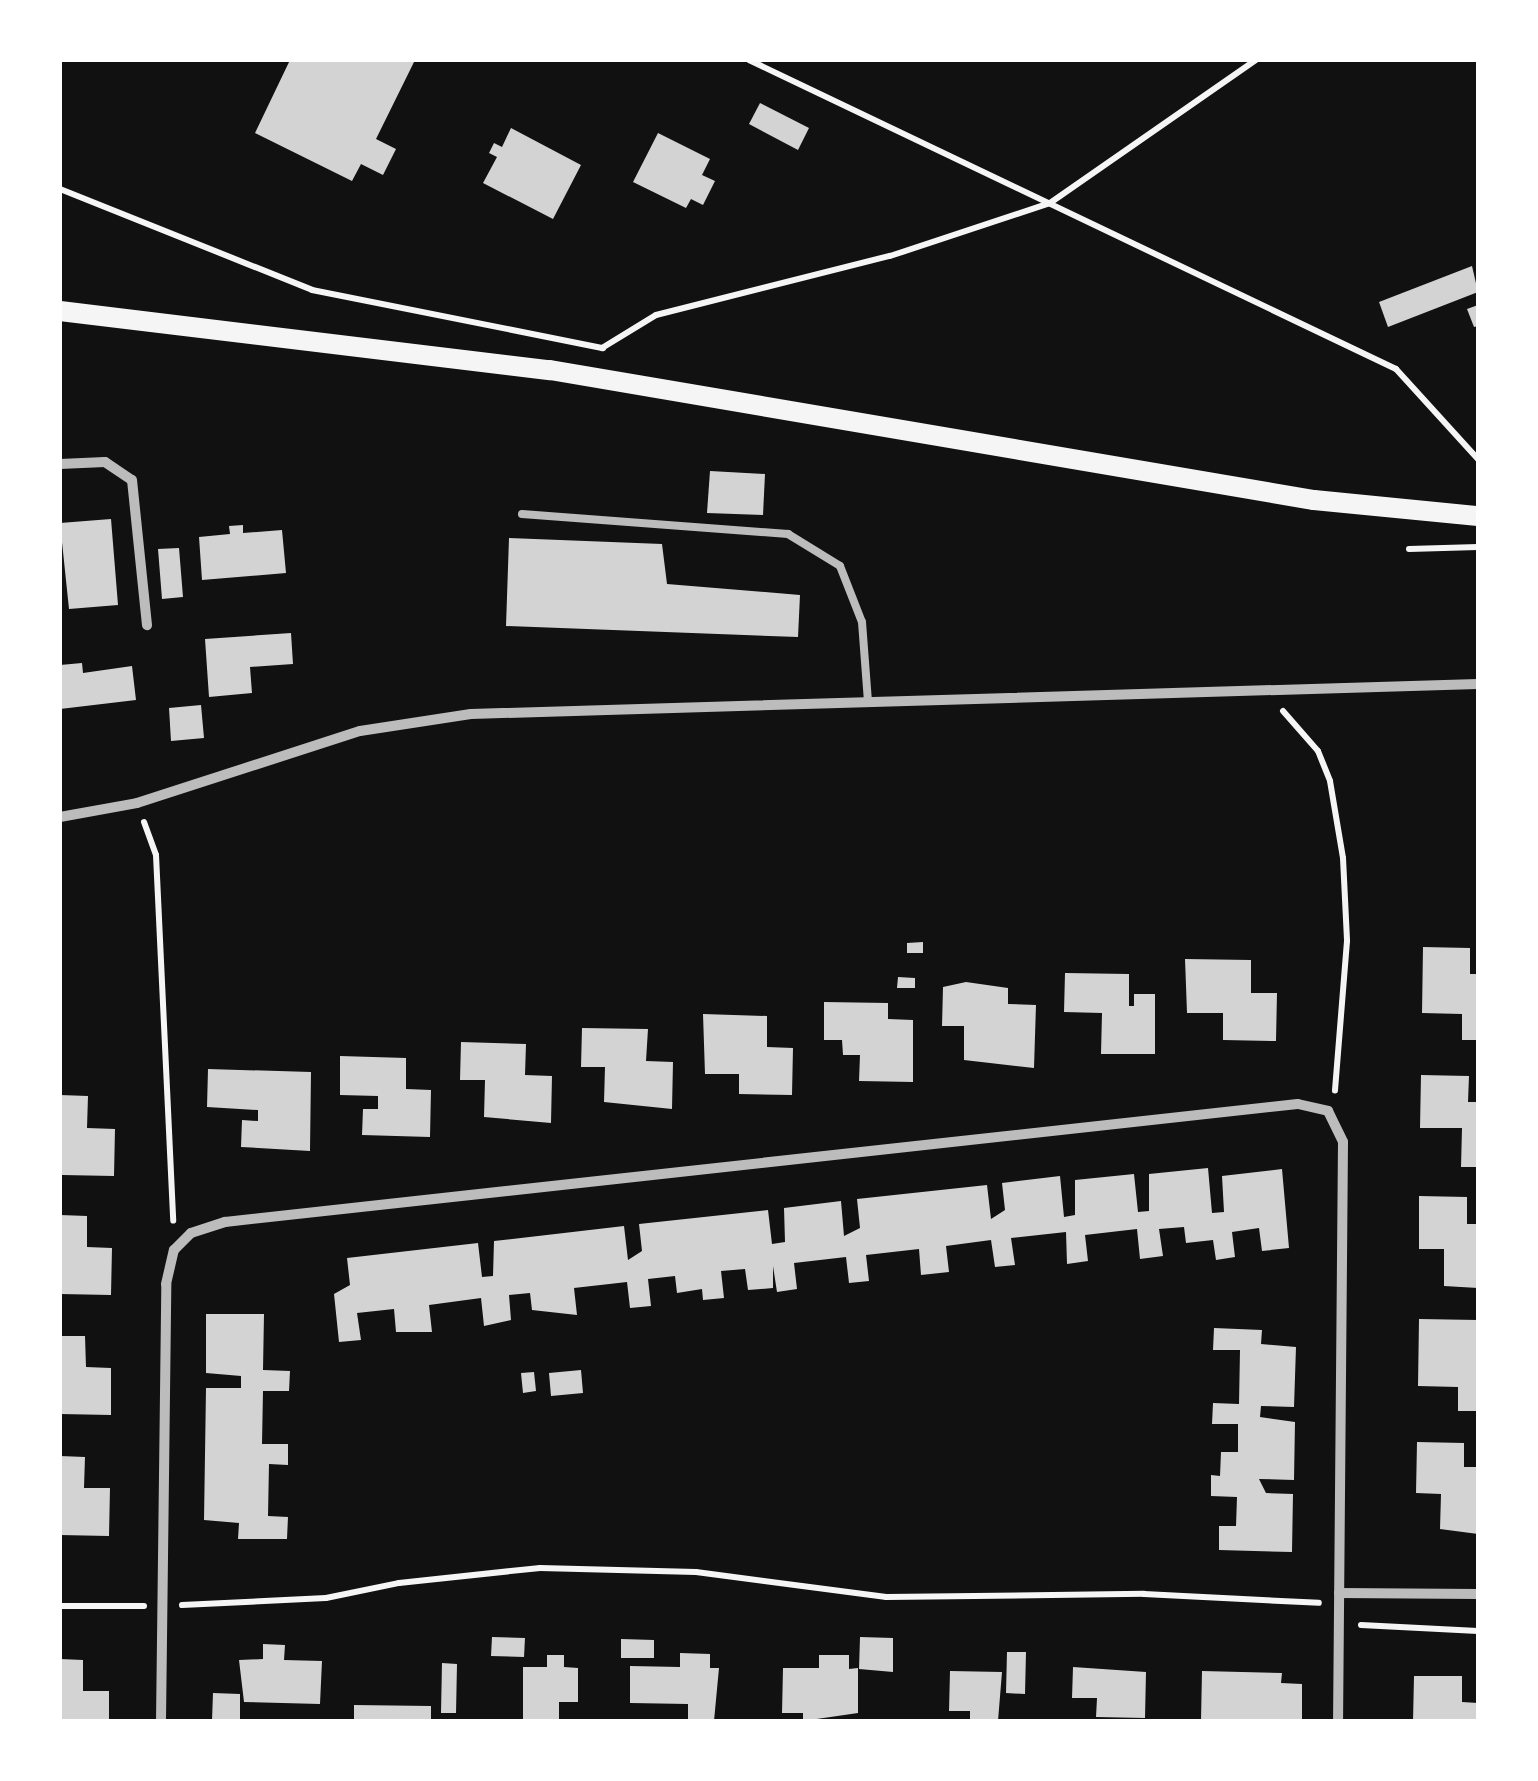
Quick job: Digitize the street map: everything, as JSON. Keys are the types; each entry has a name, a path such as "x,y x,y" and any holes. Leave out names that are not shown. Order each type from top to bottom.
{"main road":[{"path":"60,311 550,370 1314,500 1478,516"}],"street":[{"path":"60,464 105,462 132,480 147,626"},
{"path":"60,817 138,803 398,724 471,714 1478,684"},
{"path":"160,1721 166,1284 182,1240 225,1222 1298,1104 1328,1111 1343,1142 1338,1721"},
{"path":"1339,1593 1478,1594"}],"lane":[{"path":"522,514 788,534 840,566 862,622 868,701"}],"path":[{"path":"748,60 1396,369 1478,459"},
{"path":"602,348 656,316 890,256 1050,203 1256,60"},
{"path":"60,188 312,290 622,351"},
{"path":"1409,549 1478,548"},
{"path":"1266,691 1318,751 1343,858 1347,942 1338,1082 1328,1111"},
{"path":"138,803 156,855 169,1213 182,1240"},
{"path":"60,1606 162,1606 326,1598 399,1582 540,1568 696,1572 886,1597 1311,1598 1370,1630 1478,1631"}],"building":[{"path":"290,60 415,60 376,139 396,149 383,175 361,164 352,181 255,133"},
{"path":"760,103 809,128 798,150 749,124"},
{"path":"511,128 581,165 553,219 483,183 497,157 489,153 494,143 502,147"},
{"path":"658,133 710,159 702,175 715,181 703,205 691,199 686,208 633,182"},
{"path":"1472,266 1478,292 1388,327 1379,302"},
{"path":"1478,305 1478,326 1474,327 1467,309"},
{"path":"710,471 765,474 763,515 707,513"},
{"path":"111,519 118,605 69,609 60,523"},
{"path":"243,525 243,533 282,530 286,573 202,580 199,537 230,534 229,526"},
{"path":"509,538 662,544 667,584 800,595 798,637 506,626"},
{"path":"179,548 183,597 162,599 158,549"},
{"path":"291,633 293,664 250,667 252,693 209,697 205,639"},
{"path":"82,663 83,673 132,666 136,700 60,709 60,665"},
{"path":"201,705 204,738 171,741 169,708"},
{"path":"923,942 923,953 907,953 907,943"},
{"path":"1423,947 1470,948 1470,974 1478,974 1478,1040 1462,1040 1462,1014 1422,1013"},
{"path":"1185,959 1251,960 1251,993 1277,993 1276,1041 1223,1040 1223,1013 1187,1013"},
{"path":"1065,973 1129,974 1129,1006 1134,1006 1134,994 1155,994 1155,1054 1101,1054 1102,1013 1064,1012"},
{"path":"898,977 915,978 915,988 897,988"},
{"path":"966,982 1008,988 1008,1004 1036,1005 1034,1068 964,1060 964,1026 942,1026 943,987"},
{"path":"824,1002 888,1003 888,1019 913,1020 913,1082 859,1081 860,1055 843,1055 842,1040 824,1040"},
{"path":"703,1014 767,1016 767,1047 793,1048 792,1095 739,1094 739,1074 705,1074"},
{"path":"582,1028 648,1029 646,1061 673,1062 672,1109 604,1102 605,1067 581,1067"},
{"path":"461,1042 526,1044 525,1075 552,1076 551,1123 484,1117 485,1080 460,1080"},
{"path":"340,1056 406,1058 406,1089 431,1090 430,1137 362,1135 363,1109 378,1109 378,1096 340,1095"},
{"path":"208,1069 311,1072 310,1151 241,1147 242,1120 258,1121 258,1110 207,1107"},
{"path":"1421,1075 1469,1076 1468,1102 1478,1102 1478,1167 1461,1167 1462,1128 1420,1128"},
{"path":"60,1095 88,1096 87,1128 115,1129 114,1176 62,1175"},
{"path":"1208,1168 1212,1213 1224,1212 1222,1176 1282,1169 1289,1248 1262,1251 1259,1228 1232,1232 1235,1257 1216,1260 1213,1240 1186,1243 1184,1227 1159,1229 1163,1256 1140,1259 1137,1229 1085,1235 1088,1261 1067,1264 1066,1232 1011,1238 1015,1265 995,1267 991,1240 946,1246 949,1272 921,1275 919,1249 866,1255 869,1281 849,1283 846,1257 794,1263 797,1289 777,1292 773,1266 773,1288 748,1290 745,1269 721,1271 724,1298 703,1300 702,1289 677,1293 675,1276 648,1279 651,1306 630,1308 627,1282 574,1288 577,1315 532,1310 530,1293 509,1295 511,1320 484,1326 481,1298 429,1305 432,1332 396,1332 394,1309 357,1313 361,1340 339,1342 334,1294 350,1285 347,1258 478,1243 482,1277 493,1276 494,1241 624,1226 628,1260 642,1251 639,1224 768,1210 772,1244 785,1242 784,1208 841,1201 844,1236 860,1228 857,1199 987,1185 991,1219 1005,1210 1002,1183 1060,1176 1064,1217 1075,1215 1075,1180 1134,1174 1138,1212 1149,1211 1149,1174"},
{"path":"1419,1196 1467,1197 1467,1224 1478,1224 1478,1288 1444,1286 1444,1249 1419,1249"},
{"path":"60,1215 87,1216 87,1247 112,1248 111,1295 60,1294"},
{"path":"206,1314 264,1314 263,1370 290,1371 289,1391 263,1391 262,1444 288,1444 288,1465 269,1464 268,1516 288,1517 287,1539 238,1539 239,1523 204,1520 206,1388 241,1388 241,1376 206,1373"},
{"path":"1419,1319 1478,1320 1478,1411 1458,1411 1458,1387 1418,1386"},
{"path":"1214,1328 1262,1330 1261,1344 1296,1347 1294,1407 1261,1406 1260,1417 1295,1422 1294,1480 1259,1479 1266,1493 1293,1494 1292,1552 1219,1550 1219,1526 1236,1526 1237,1497 1211,1496 1211,1475 1220,1476 1221,1452 1238,1452 1238,1424 1212,1424 1213,1403 1239,1404 1240,1350 1213,1350"},
{"path":"60,1336 85,1336 86,1367 111,1368 111,1415 60,1414"},
{"path":"581,1370 583,1393 551,1396 549,1373"},
{"path":"534,1372 536,1391 523,1393 521,1373"},
{"path":"1417,1442 1464,1443 1464,1467 1478,1467 1478,1534 1440,1529 1441,1494 1416,1493"},
{"path":"60,1456 85,1457 84,1488 110,1488 109,1536 60,1535"},
{"path":"492,1637 525,1638 524,1657 491,1656"},
{"path":"860,1637 893,1638 893,1672 859,1669"},
{"path":"621,1639 654,1640 654,1658 621,1658"},
{"path":"263,1644 285,1645 284,1660 322,1661 320,1704 244,1702 239,1660 263,1659"},
{"path":"1007,1652 1026,1652 1025,1694 1006,1693"},
{"path":"680,1653 710,1654 710,1668 719,1668 714,1721 688,1721 688,1704 630,1703 630,1666 680,1667"},
{"path":"547,1655 564,1655 564,1667 578,1668 578,1702 559,1702 559,1721 523,1721 523,1667 547,1667"},
{"path":"819,1655 849,1655 849,1669 858,1668 858,1713 803,1721 803,1713 782,1713 783,1668 819,1668"},
{"path":"60,1659 83,1660 83,1691 109,1691 109,1721 60,1721"},
{"path":"442,1663 457,1664 456,1713 441,1713"},
{"path":"1073,1667 1146,1672 1145,1718 1096,1717 1097,1698 1072,1698"},
{"path":"950,1671 1002,1672 998,1721 970,1721 970,1711 949,1711"},
{"path":"1202,1671 1282,1673 1281,1683 1302,1684 1302,1721 1201,1720"},
{"path":"1414,1676 1462,1676 1462,1702 1478,1703 1478,1721 1413,1721"},
{"path":"213,1693 240,1694 240,1721 212,1721"},
{"path":"354,1705 431,1706 431,1721 354,1721"}]}
